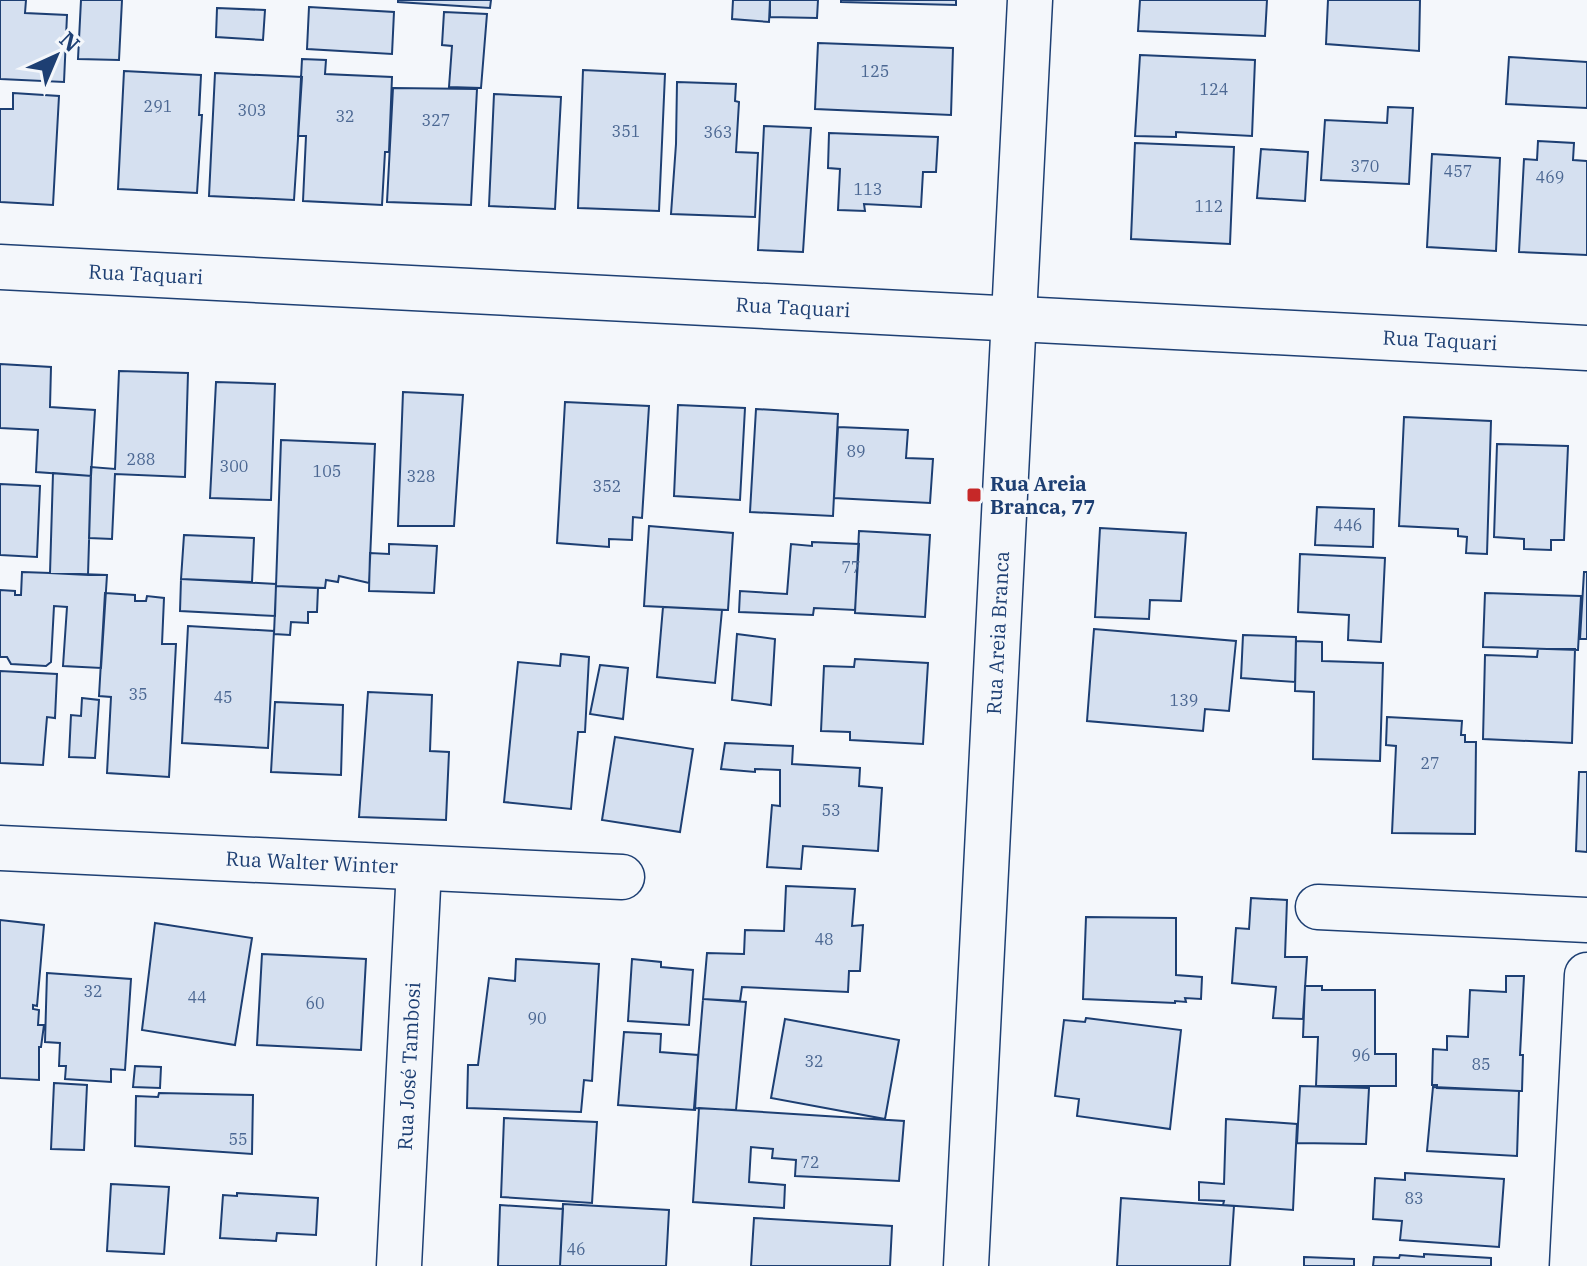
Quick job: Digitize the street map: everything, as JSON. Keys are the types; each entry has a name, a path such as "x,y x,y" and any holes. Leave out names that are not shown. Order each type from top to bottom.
{"street":[{"name":"Rua Areia Branca","path":"966,1266 1030,0"},
{"name":"Rua Taquari","path":"0,267 1587,348"},
{"name":"Rua Walter Winter","path":"0,848 622,877"},
{"name":"Rua José Tambosi","path":"399,1266 419,868"},
{"path":"1318,907 1587,920"},
{"path":"1572,1266 1587,975"}],"building":[{"path":"0,0 26,0 25,13 67,15 64,82 0,79"},
{"path":"81,0 122,0 119,60 78,59"},
{"path":"398,0 491,0 490,8"},
{"path":"733,0 770,0 769,22 732,19"},
{"path":"770,0 818,0 817,18 770,17"},
{"path":"956,0 956,5 841,2"},
{"path":"1140,0 1267,0 1265,36 1138,31"},
{"path":"1328,0 1420,0 1419,51 1326,44"},
{"path":"309,7 394,12 392,54 307,49"},
{"path":"217,8 265,10 263,40 216,37"},
{"path":"444,12 487,14 481,88 449,87 452,46 442,45"},
{"path":"818,43 953,48 951,115 815,109"},
{"path":"1140,55 1255,60 1252,136 1176,132 1176,137 1135,136"},
{"path":"1509,57 1587,62 1587,108 1506,104"},
{"path":"302,59 326,60 325,74 392,77 389,152 385,152 382,205 303,201 306,136 298,136"},
{"path":"583,70 665,74 659,211 578,208"},
{"path":"124,71 201,75 197,193 118,189"},
{"path":"215,73 302,77 294,200 209,196"},
{"path":"677,82 736,84 735,101 739,102 736,152 758,153 755,217 671,214"},
{"path":"393,88 477,89 471,205 387,202"},
{"path":"13,93 59,96 53,205 0,202 0,109 13,109"},
{"path":"494,94 561,97 555,209 489,206"},
{"path":"1388,107 1413,108 1409,184 1321,180 1325,120 1387,123"},
{"path":"764,126 811,128 803,252 758,250"},
{"path":"829,133 938,137 936,172 923,172 921,207 864,204 865,211 838,210 840,169 828,168"},
{"path":"1538,141 1574,143 1573,160 1587,161 1587,255 1519,252 1524,159 1537,160"},
{"path":"1135,143 1234,147 1230,244 1131,239"},
{"path":"1261,149 1308,152 1305,201 1257,198"},
{"path":"1432,154 1500,158 1496,251 1427,247"},
{"path":"0,364 51,367 50,407 95,410 91,476 36,472 38,430 0,428"},
{"path":"119,371 188,373 185,477 115,474 112,539 89,538 91,467 115,469"},
{"path":"216,382 275,384 271,500 210,498"},
{"path":"403,392 463,395 454,526 398,526"},
{"path":"565,402 649,406 642,518 633,517 632,540 609,539 609,547 557,543"},
{"path":"678,405 745,408 740,500 674,496"},
{"path":"756,409 838,414 833,516 750,512"},
{"path":"1404,417 1491,421 1487,554 1466,553 1467,537 1458,536 1458,529 1399,526"},
{"path":"838,427 908,430 906,458 933,459 930,503 834,498"},
{"path":"281,440 375,444 369,583 339,576 338,582 326,580 325,588 276,586"},
{"path":"1497,444 1568,446 1564,540 1551,540 1551,550 1524,549 1524,539 1494,537"},
{"path":"53,473 91,476 88,575 50,573"},
{"path":"0,484 40,486 37,557 0,555"},
{"path":"1317,507 1374,509 1373,547 1315,545"},
{"path":"649,526 733,533 728,610 644,606"},
{"path":"1100,528 1186,533 1181,601 1150,600 1149,619 1095,617"},
{"path":"859,531 930,535 925,617 855,613"},
{"path":"184,535 254,538 252,582 181,579"},
{"path":"812,542 859,544 855,610 814,608 813,615 739,612 740,591 787,594 791,544 812,546"},
{"path":"389,544 437,546 434,593 369,591 370,553 389,554"},
{"path":"1300,554 1385,558 1381,642 1348,640 1349,615 1298,612"},
{"path":"22,572 107,575 101,668 63,666 67,607 54,606 51,662 46,666 11,664 7,657 0,657 0,590 15,591 15,595 21,595"},
{"path":"1584,572 1587,572 1587,639 1580,639"},
{"path":"181,579 276,584 275,616 180,611"},
{"path":"276,586 318,588 317,612 308,612 308,623 291,622 290,635 274,634"},
{"path":"105,593 135,595 135,601 146,601 147,596 164,598 162,644 176,644 169,777 107,773 111,697 99,696"},
{"path":"1485,593 1581,596 1578,650 1483,647"},
{"path":"663,607 722,610 715,683 657,677"},
{"path":"188,626 274,631 268,748 182,743"},
{"path":"1094,629 1236,641 1229,711 1205,709 1203,731 1087,721"},
{"path":"737,634 775,639 771,705 732,700"},
{"path":"1243,635 1296,637 1295,682 1241,678"},
{"path":"1296,641 1322,642 1322,661 1383,663 1380,761 1313,759 1314,692 1295,691"},
{"path":"1538,649 1575,649 1572,743 1483,739 1485,655 1537,657"},
{"path":"561,654 589,657 585,732 578,732 571,809 504,802 518,662 560,666"},
{"path":"855,659 928,663 923,744 850,740 850,732 821,731 824,666 854,667"},
{"path":"600,665 628,668 623,719 590,714"},
{"path":"0,671 57,674 55,718 47,717 43,765 0,763"},
{"path":"368,692 432,695 430,751 449,752 446,820 359,817"},
{"path":"82,698 99,700 95,758 69,757 71,715 81,716"},
{"path":"275,702 343,705 341,775 271,772"},
{"path":"1387,717 1462,721 1461,735 1465,735 1465,742 1476,742 1475,834 1392,833 1396,746 1386,745"},
{"path":"615,737 693,749 680,832 602,820"},
{"path":"725,743 793,746 792,764 860,768 859,786 882,788 878,851 803,846 801,869 767,867 772,805 780,806 780,770 755,769 755,772 721,769"},
{"path":"1579,772 1587,772 1587,852 1576,851"},
{"path":"786,886 855,889 852,926 863,925 860,971 849,971 848,992 742,987 740,1001 703,999 707,953 744,954 745,930 784,931"},
{"path":"1251,898 1287,900 1285,957 1307,957 1303,1019 1273,1018 1276,987 1232,983 1236,928 1249,929"},
{"path":"1086,917 1176,918 1176,975 1202,977 1201,999 1185,998 1186,1002 1175,1003 1083,999"},
{"path":"0,920 44,925 37,1006 33,1005 33,1009 39,1010 38,1025 44,1025 39,1047 39,1080 0,1078"},
{"path":"155,923 252,938 235,1045 142,1030"},
{"path":"262,954 366,959 361,1050 257,1045"},
{"path":"516,959 599,964 592,1081 584,1080 581,1112 467,1108 468,1065 478,1065 489,978 515,981"},
{"path":"632,959 661,962 661,967 693,970 689,1025 628,1021"},
{"path":"47,973 131,979 125,1070 111,1069 111,1082 65,1079 66,1066 59,1066 60,1043 45,1042"},
{"path":"1506,976 1524,976 1520,1055 1523,1055 1522,1091 1437,1088 1437,1085 1432,1085 1433,1049 1447,1050 1447,1036 1468,1037 1470,990 1506,992"},
{"path":"1305,986 1322,986 1322,990 1375,990 1375,1054 1396,1054 1396,1086 1316,1086 1318,1037 1303,1037"},
{"path":"703,999 746,1002 736,1110 694,1108"},
{"path":"1086,1018 1181,1030 1170,1129 1077,1116 1079,1099 1055,1096 1064,1020 1085,1022"},
{"path":"785,1019 899,1040 885,1119 771,1098"},
{"path":"624,1032 661,1034 660,1052 698,1055 695,1110 618,1105"},
{"path":"135,1066 161,1067 160,1088 133,1087"},
{"path":"54,1083 87,1085 84,1150 51,1149"},
{"path":"1300,1086 1369,1088 1366,1144 1297,1143"},
{"path":"1433,1087 1519,1091 1517,1156 1427,1151"},
{"path":"159,1093 253,1095 252,1154 135,1146 136,1096 158,1097"},
{"path":"699,1108 904,1121 899,1181 795,1176 796,1160 772,1158 773,1149 751,1147 749,1182 785,1185 784,1208 693,1202"},
{"path":"504,1118 597,1122 592,1203 501,1197"},
{"path":"1226,1119 1297,1124 1293,1210 1223,1205 1224,1201 1199,1200 1199,1182 1224,1184"},
{"path":"1405,1173 1504,1179 1499,1247 1400,1240 1402,1221 1373,1219 1375,1178 1405,1180"},
{"path":"111,1184 169,1187 164,1254 107,1251"},
{"path":"237,1193 318,1198 316,1235 277,1233 276,1241 220,1238 223,1195 237,1196"},
{"path":"1121,1198 1234,1206 1230,1266 1117,1266"},
{"path":"563,1204 669,1210 666,1266 560,1266"},
{"path":"500,1205 563,1209 560,1266 498,1266"},
{"path":"754,1218 892,1226 890,1266 751,1266"},
{"path":"1424,1254 1491,1258 1491,1266 1373,1266 1374,1257 1424,1257"},
{"path":"1304,1257 1354,1259 1354,1266 1304,1266"}],"place":[{"name":"Rua Areia Branca, 77","path":"974,495"}]}
